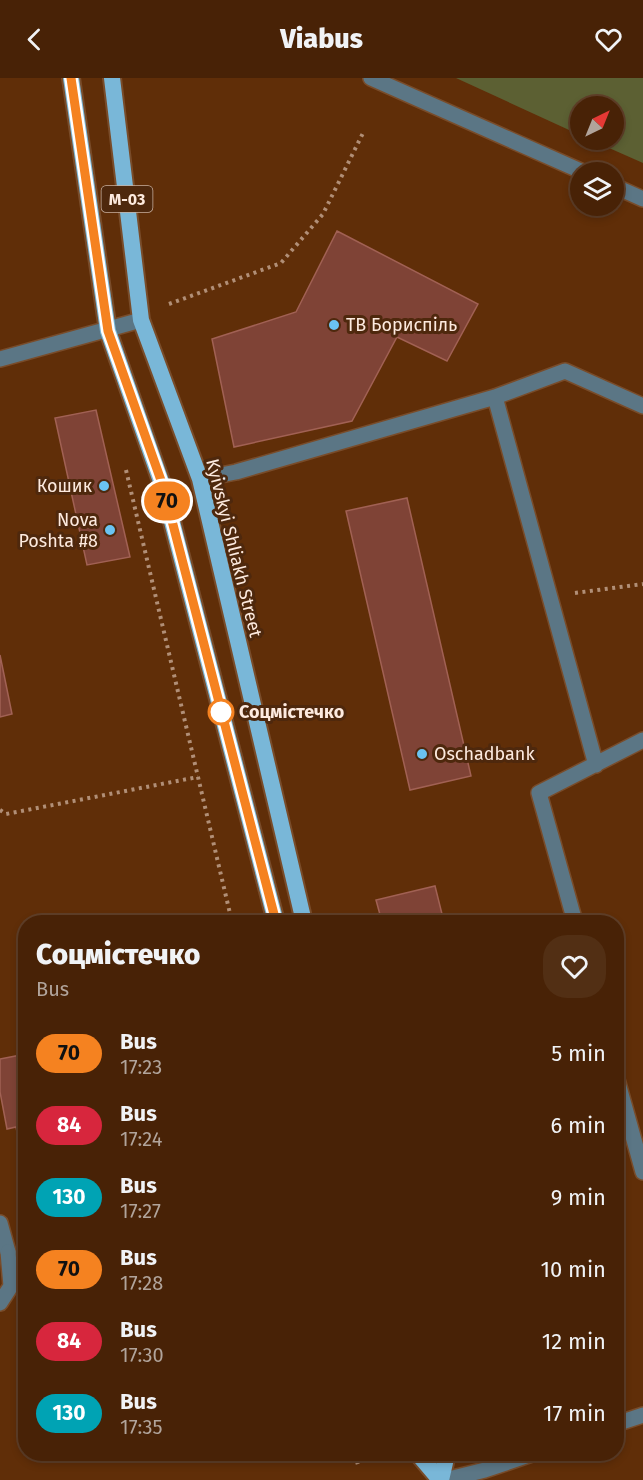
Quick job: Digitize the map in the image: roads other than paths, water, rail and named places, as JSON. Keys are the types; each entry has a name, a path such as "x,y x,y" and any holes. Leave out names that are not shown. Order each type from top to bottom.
{"highway":[{"name":"М-03","path":"71,78 108,331 163,486 274,915"},
{"name":"Kyivskyi Shliakh Street","path":"112,78 141,320 200,479 302,915"},
{"path":"424,1461 442,1480"},
{"path":"442,1480 446,1461"}],"street":[{"path":"371,78 570,166"},
{"path":"624,190 643,199"},
{"path":"0,359 108,331 141,320"},
{"path":"200,479 236,472 495,397 565,371 643,406"},
{"path":"495,397 597,765"},
{"path":"572,915 539,793 643,740"},
{"path":"624,1104 643,1172"},
{"path":"0,1223 8,1252 11,1286 0,1304"},
{"path":"624,1421 643,1415"},
{"path":"442,1480 511,1461"}],"place":[{"name":"ТВ Бориспіль","path":"334,325"},
{"name":"Кошик","path":"104,486"},
{"name":"Nova Poshta #8","path":"110,530"},
{"name":"Соцмістечко","path":"221,712"},
{"name":"Oschadbank","path":"422,754"}]}
